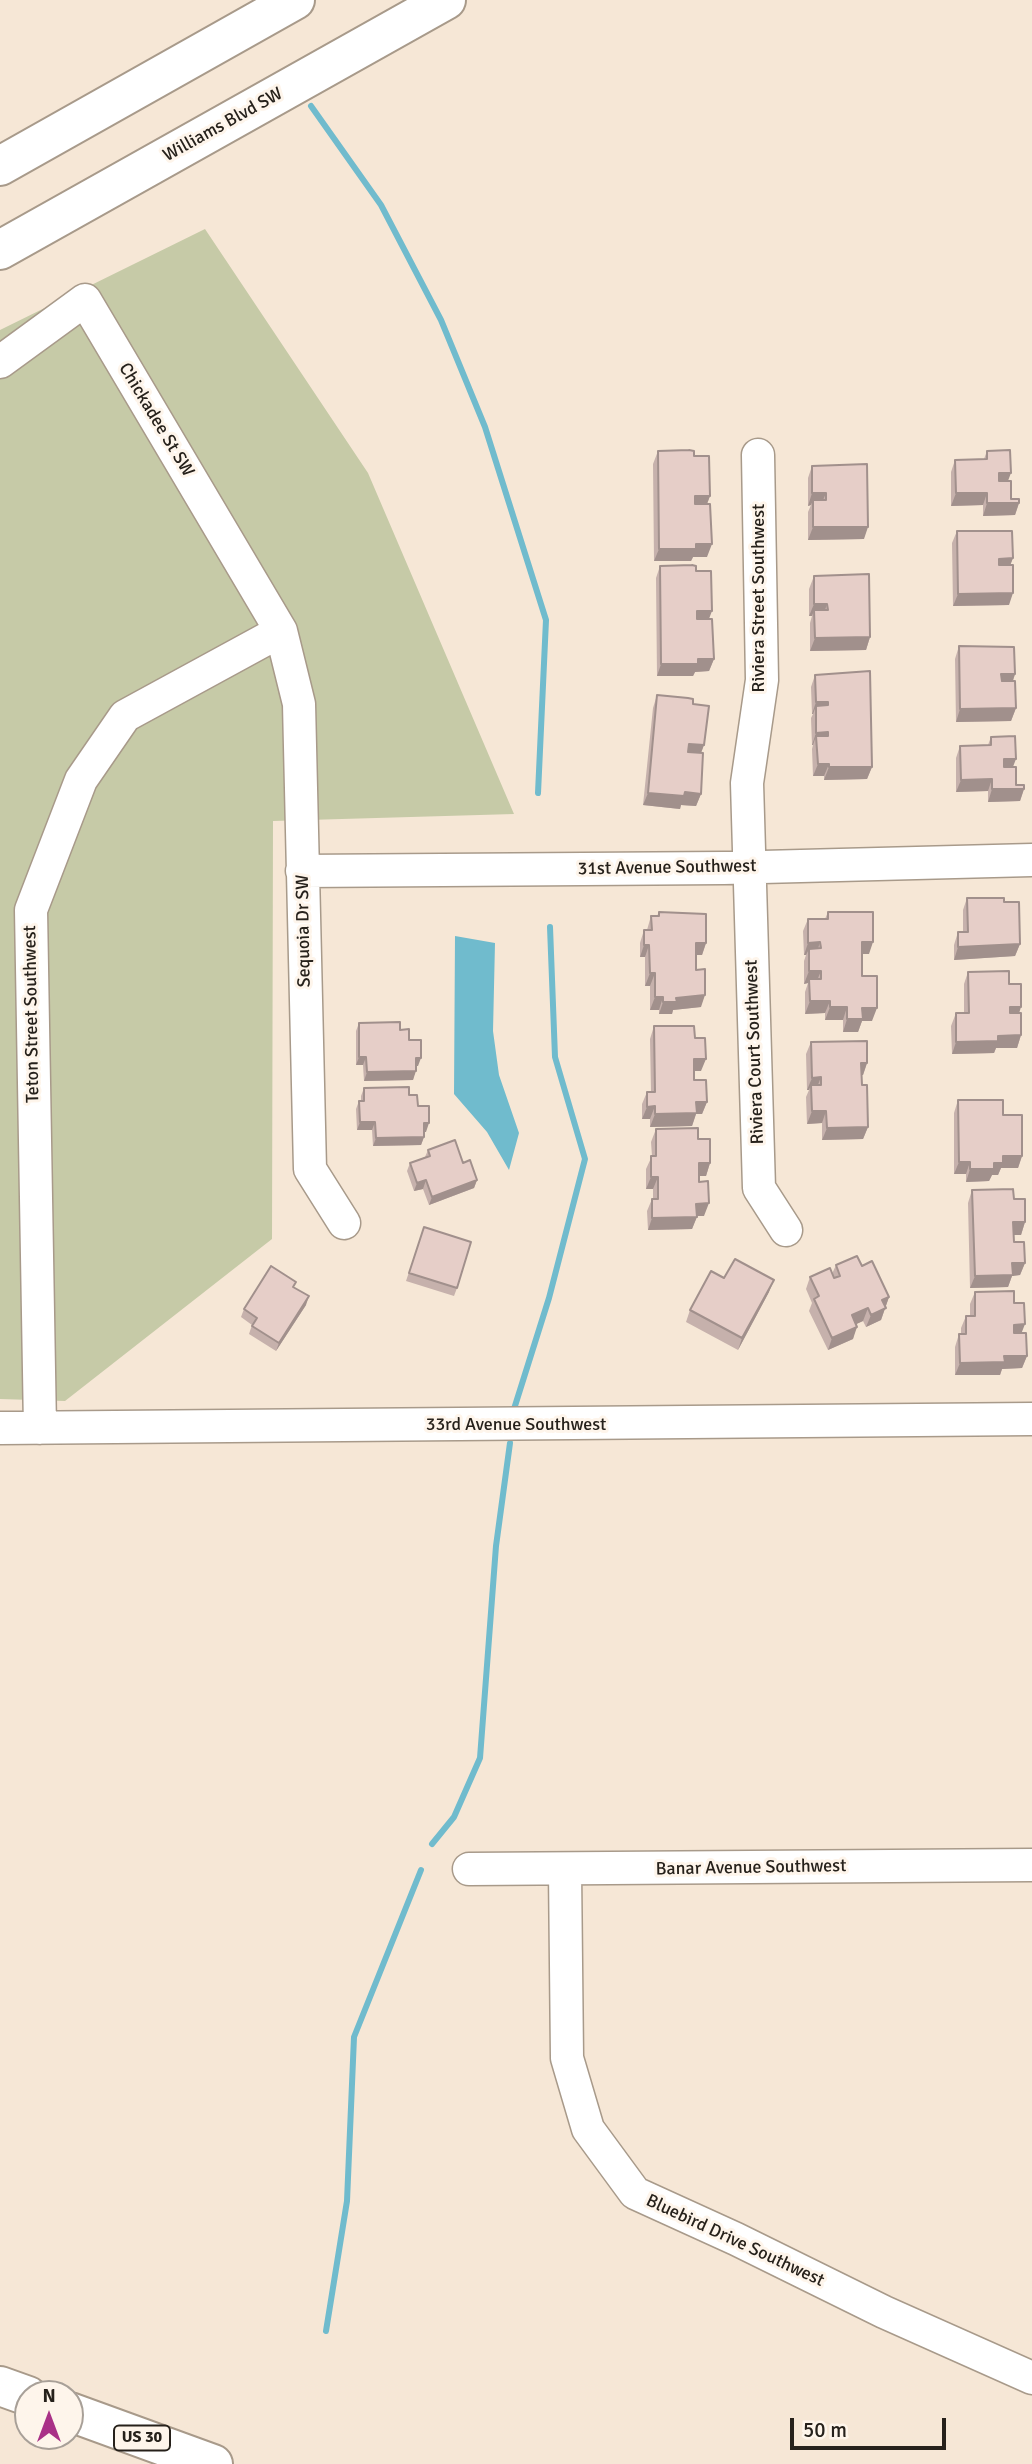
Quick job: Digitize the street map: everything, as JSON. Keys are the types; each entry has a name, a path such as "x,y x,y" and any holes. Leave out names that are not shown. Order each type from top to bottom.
{"main road":[{"path":"0,166 295,0"},
{"name":"Williams Blvd SW","path":"0,250 446,0"},
{"name":"US 30","path":"84,2417 213,2464"}],"street":[{"name":"Chickadee St SW","path":"0,362 85,300 281,631"},
{"name":"Riviera Street Southwest","path":"750,867 747,783 762,680 758,454"},
{"name":"Sequoia Dr SW","path":"281,631 299,704 310,1169 344,1223"},
{"name":"Teton Street Southwest","path":"40,1428 31,910 81,780 125,716 281,631"},
{"name":"31st Avenue Southwest","path":"302,871 750,867 1032,860"},
{"name":"Riviera Court Southwest","path":"750,867 759,1188 786,1230"},
{"name":"33rd Avenue Southwest","path":"0,1428 1032,1419"},
{"name":"Banar Avenue Southwest","path":"469,1869 1032,1865"},
{"name":"Bluebird Drive Southwest","path":"565,1870 567,2058 587,2129 635,2193 884,2312 1032,2378"}],"green space":[{"path":"205,229 368,473 514,814 273,821 272,1239 65,1401 0,1399 0,330"}],"water":[{"path":"455,936 495,943 493,1031 499,1075 519,1133 509,1170 487,1132 454,1094"}],"building":[{"path":"1010,450 1011,473 999,473 999,481 1011,481 1011,499 1019,499 1019,503 987,503 987,493 956,493 955,460 987,459 987,451"},
{"path":"658,451 694,451 694,456 709,456 710,496 695,496 695,504 710,504 712,544 696,544 696,549 659,549"},
{"path":"867,464 868,527 813,527 813,500 826,500 826,493 812,493 812,466"},
{"path":"957,531 1012,531 1013,558 999,559 999,565 1013,565 1013,593 958,594"},
{"path":"660,566 696,566 696,571 711,571 712,611 697,611 697,619 712,619 714,659 698,659 698,664 661,664"},
{"path":"869,574 870,637 815,638 814,610 828,610 827,604 814,604 814,576"},
{"path":"959,646 1014,647 1015,674 1001,674 1002,681 1015,681 1016,708 960,709"},
{"path":"870,671 872,767 829,767 829,764 818,764 816,736 828,736 828,732 816,733 816,706 828,705 828,702 816,702 815,675"},
{"path":"657,695 693,699 693,704 709,706 704,745 689,744 688,752 703,753 701,794 685,792 684,796 648,793"},
{"path":"1015,736 1016,759 1004,759 1004,767 1016,767 1016,785 1024,785 1024,789 992,789 992,779 961,780 960,746 991,745 991,737"},
{"path":"967,898 1004,898 1004,902 1019,902 1020,944 958,947 958,932 968,932"},
{"path":"659,912 706,914 706,943 696,943 696,970 705,969 705,995 676,998 677,1002 663,1002 663,997 655,997 655,973 650,973 649,945 644,945 644,930 652,930 651,916 659,916"},
{"path":"828,912 873,912 873,942 862,942 862,976 877,976 877,1008 862,1008 863,1019 847,1019 847,1007 830,1007 830,1001 810,1001 809,979 821,979 821,971 809,971 809,949 821,948 820,942 808,943 808,919 828,919"},
{"path":"1009,971 1009,984 1021,984 1021,1007 1010,1007 1010,1013 1021,1013 1021,1035 998,1036 998,1041 956,1042 956,1013 969,1013 968,972"},
{"path":"400,1022 400,1030 409,1029 409,1040 421,1040 421,1058 416,1058 416,1071 367,1072 366,1057 359,1057 359,1023"},
{"path":"654,1026 694,1026 695,1038 705,1038 706,1059 694,1059 694,1080 706,1080 707,1102 696,1102 697,1113 655,1114 655,1106 647,1107 647,1092 655,1092"},
{"path":"867,1041 867,1063 861,1063 862,1085 867,1085 868,1127 827,1128 826,1111 812,1111 811,1085 821,1085 821,1077 812,1078 811,1042"},
{"path":"409,1087 409,1095 417,1095 418,1106 429,1106 429,1123 424,1123 424,1137 376,1138 375,1122 360,1122 359,1101 364,1101 364,1088"},
{"path":"958,1100 1003,1100 1003,1115 1022,1115 1022,1156 1003,1156 1003,1163 994,1163 994,1169 970,1169 970,1162 959,1162"},
{"path":"698,1128 698,1139 710,1139 710,1163 699,1163 699,1182 708,1181 709,1203 696,1204 697,1217 652,1218 652,1199 658,1199 658,1177 651,1177 651,1156 656,1156 656,1129"},
{"path":"455,1140 463,1163 470,1160 477,1180 432,1197 426,1180 417,1183 410,1163 430,1156 428,1150"},
{"path":"1013,1189 1014,1199 1025,1199 1025,1222 1013,1222 1014,1242 1024,1242 1025,1263 1012,1263 1013,1275 975,1276 972,1190"},
{"path":"424,1227 471,1242 457,1288 409,1273"},
{"path":"857,1256 862,1266 872,1261 889,1297 882,1300 886,1308 871,1315 868,1308 852,1315 857,1327 832,1338 814,1299 819,1296 810,1277 830,1268 834,1278 840,1276 836,1265"},
{"path":"735,1259 774,1280 742,1338 690,1310 711,1271 724,1278"},
{"path":"271,1266 296,1282 293,1287 309,1296 279,1343 252,1326 257,1318 244,1309"},
{"path":"1014,1291 1014,1303 1024,1303 1025,1324 1014,1325 1014,1333 1026,1333 1027,1356 1004,1356 1005,1362 960,1363 959,1334 966,1334 966,1316 975,1316 975,1292"}],"waterway":[{"path":"311,106 381,205 441,320 485,427 546,620 538,793"},
{"path":"514,1409 549,1298 585,1159 555,1057 550,927"},
{"path":"432,1844 454,1817 480,1758 496,1546 510,1443"},
{"path":"326,2331 347,2201 354,2037 421,1870"}]}
